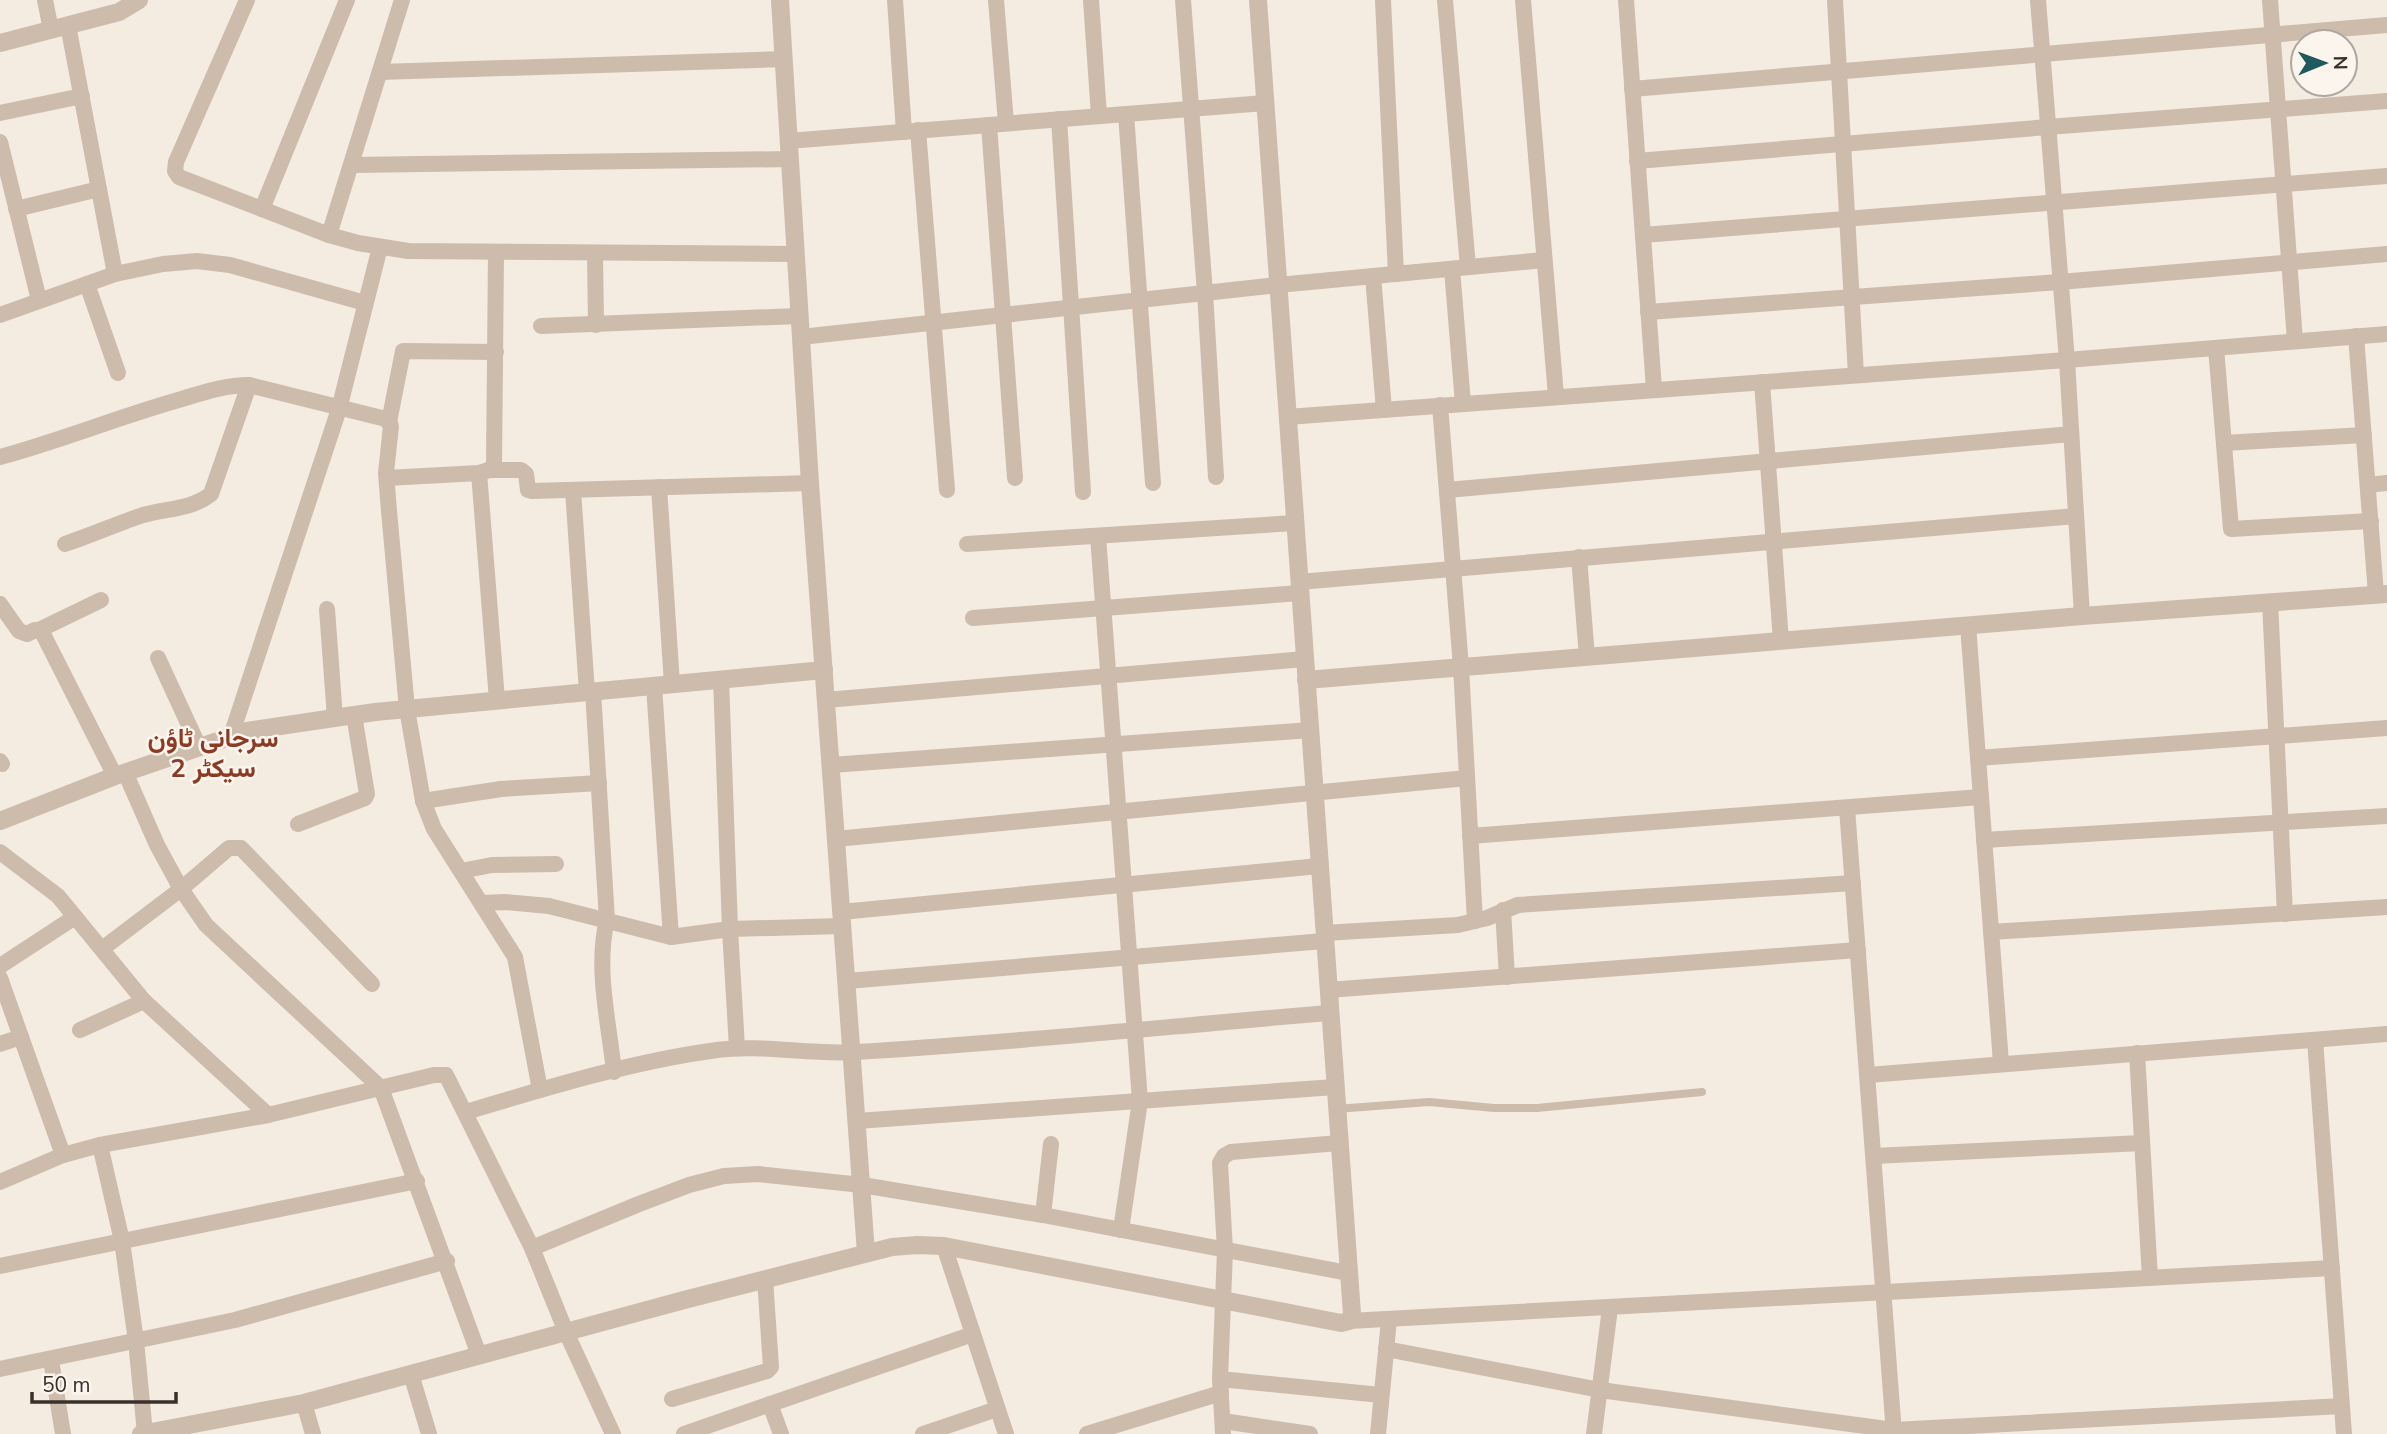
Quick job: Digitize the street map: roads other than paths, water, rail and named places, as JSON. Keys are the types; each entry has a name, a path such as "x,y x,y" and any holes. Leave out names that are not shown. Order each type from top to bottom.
{"street":[{"path":"45,0 60,27 82,96 115,274"},
{"path":"0,43 119,12 139,0"},
{"path":"247,0 176,162 175,171 179,177 329,235 408,251 796,254"},
{"path":"262,209 347,0"},
{"path":"329,235 402,0"},
{"path":"780,0 810,483 866,1253"},
{"path":"895,0 934,323 947,490"},
{"path":"996,0 1006,123"},
{"path":"1091,0 1099,116"},
{"path":"1183,0 1216,477"},
{"path":"1258,0 1352,1314 1349,1321"},
{"path":"1383,0 1396,274"},
{"path":"1445,0 1460,268 1463,404"},
{"path":"1523,0 1556,396"},
{"path":"1626,0 1654,389"},
{"path":"1835,0 1856,375"},
{"path":"2038,0 2067,360 2081,616"},
{"path":"2270,0 2295,341"},
{"path":"1632,89 2387,25"},
{"path":"380,72 783,59"},
{"path":"0,113 82,96"},
{"path":"1637,161 2387,101"},
{"path":"352,165 789,150 911,131 1265,103"},
{"path":"1126,114 1153,483"},
{"path":"1059,119 1083,492"},
{"path":"989,125 1015,478"},
{"path":"0,142 39,300"},
{"path":"1643,235 2387,176"},
{"path":"16,209 99,190"},
{"path":"231,736 339,409 380,247"},
{"path":"484,472 494,466 495,458 496,252"},
{"path":"595,253 596,325"},
{"path":"1648,312 2060,282 2387,254"},
{"path":"801,337 1278,285 1544,260"},
{"path":"0,315 115,274 163,264 197,261 230,265 365,303"},
{"path":"1373,276 1384,410"},
{"path":"87,284 118,373"},
{"path":"541,326 799,316"},
{"path":"1287,417 2387,334"},
{"path":"1306,680 2382,594 2371,521 2356,336"},
{"path":"2216,348 2231,529 2371,521"},
{"path":"496,352 403,351 389,422 387,478 407,709 423,801 434,829 515,957 540,1090"},
{"path":"1762,382 1781,641"},
{"path":"0,457 221,387 248,385 386,419 389,422"},
{"path":"65,544 142,516 203,501 211,494 248,385"},
{"path":"1440,405 1461,667 1475,921"},
{"path":"1447,490 2071,434"},
{"path":"2224,443 2364,435"},
{"path":"387,478 522,470 526,474 528,490 532,491 810,483"},
{"path":"484,472 497,700"},
{"path":"2368,485 2387,483"},
{"path":"659,487 671,937"},
{"path":"573,490 599,783 607,920 602,944 614,1072"},
{"path":"973,618 1299,588 1453,567 2076,516"},
{"path":"967,544 1295,523"},
{"path":"1098,536 1140,1101 1121,1230"},
{"path":"1579,557 1587,657"},
{"path":"0,604 19,631 27,634 101,600"},
{"path":"2270,602 2285,914"},
{"path":"327,609 335,718"},
{"path":"1968,625 2001,1063"},
{"path":"39,630 181,890 206,925 382,1088 479,1355"},
{"path":"158,658 199,747"},
{"path":"826,700 1304,659"},
{"path":"0,821 120,774 247,731 407,709 824,670"},
{"path":"721,679 737,1048"},
{"path":"298,824 365,798 368,794 354,715"},
{"path":"1978,758 2387,728"},
{"path":"831,765 1310,730"},
{"path":"836,839 1467,778"},
{"path":"423,801 501,789 599,783"},
{"path":"1470,836 1981,797"},
{"path":"1847,808 1894,1432"},
{"path":"1984,839 2387,816"},
{"path":"102,949 181,890 229,848 241,848 372,984"},
{"path":"0,852 58,896 144,1001 268,1115"},
{"path":"461,871 492,865 556,864"},
{"path":"482,903 549,906 671,937 1123,885 1319,866"},
{"path":"846,981 1458,925 1518,905 1853,883"},
{"path":"1991,932 2387,907"},
{"path":"1503,910 1507,976"},
{"path":"0,965 75,917"},
{"path":"1328,990 1858,950"},
{"path":"0,978 63,1155"},
{"path":"80,1030 144,1001"},
{"path":"466,1112 614,1072 737,1048 852,1052 1329,1013"},
{"path":"1868,1075 2387,1034"},
{"path":"0,1044 21,1037"},
{"path":"2315,1040 2344,1434"},
{"path":"2137,1053 2150,1278"},
{"path":"0,1182 63,1155 100,1145 268,1115 442,1074 449,1078 532,1248 566,1332 613,1434"},
{"path":"857,1121 1335,1087"},
{"path":"1310,1434 1223,1427 1221,1386 1225,1250 1220,1163 1224,1156 1231,1152 1339,1143"},
{"path":"1874,1156 2142,1143"},
{"path":"1042,1215 1051,1144"},
{"path":"100,1145 121,1241 136,1341 143,1434 304,1402 866,1253 917,1245 944,1247 1341,1323 2332,1268"},
{"path":"532,1248 690,1185 724,1176 758,1174 862,1185 1042,1215 1348,1273"},
{"path":"0,1266 417,1181"},
{"path":"944,1247 1006,1434"},
{"path":"0,1369 235,1320 447,1262"},
{"path":"672,1399 767,1371 771,1367 765,1279"},
{"path":"1594,1434 1610,1308"},
{"path":"1378,1434 1389,1320"},
{"path":"684,1434 973,1334"},
{"path":"1386,1349 1600,1390 1894,1432 2342,1406"},
{"path":"51,1360 63,1434"},
{"path":"411,1374 429,1434"},
{"path":"1087,1434 1221,1386 1381,1395"},
{"path":"304,1402 313,1434"},
{"path":"770,1404 781,1434"},
{"path":"923,1434 998,1409"}],"lane":[{"path":"1336,1109 1429,1102 1494,1108 1537,1108 1702,1092"}],"district":[{"name":"سرجانی ٹاؤن سیکٹر 2","path":"213,753"}]}
